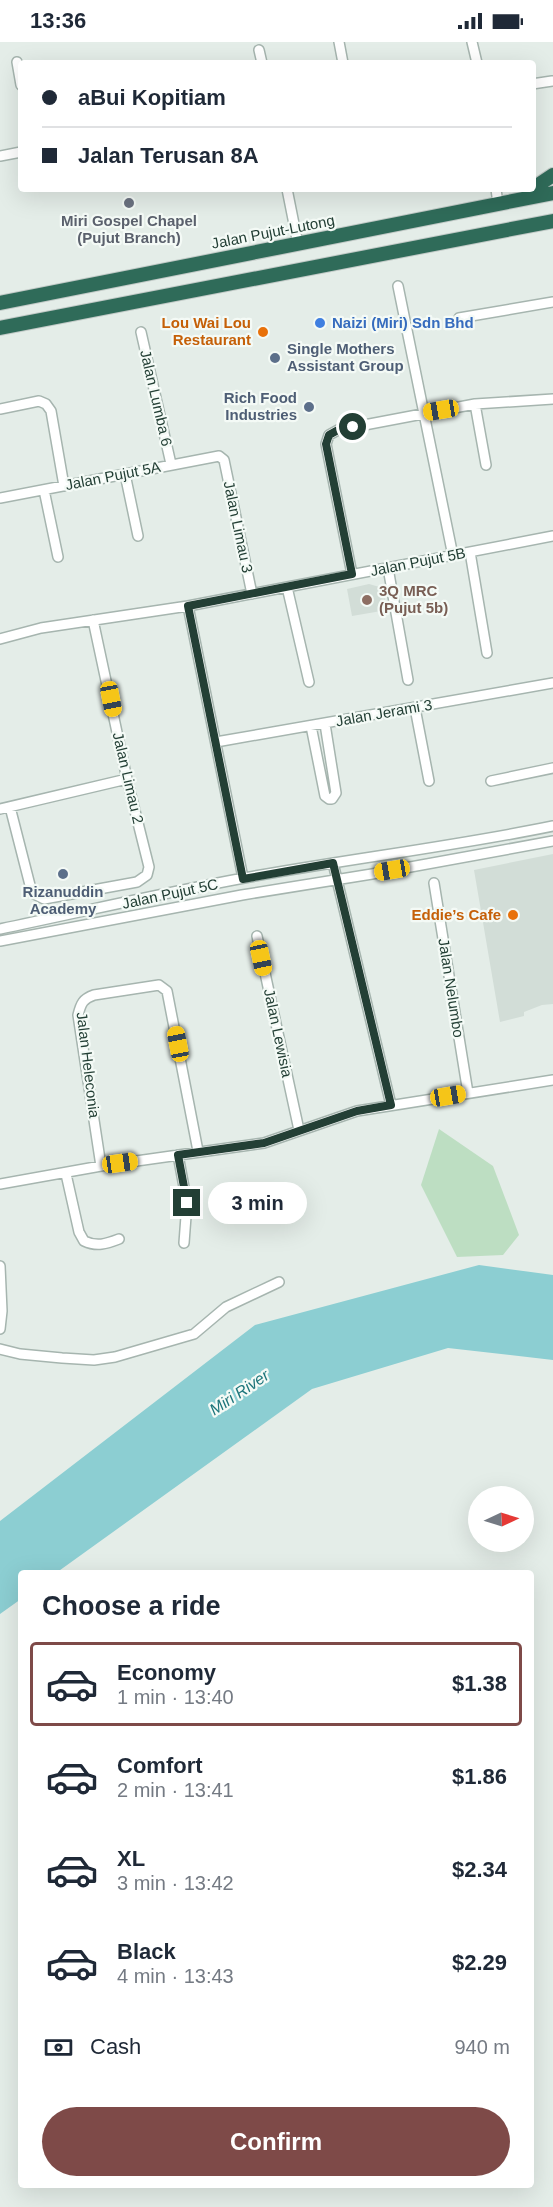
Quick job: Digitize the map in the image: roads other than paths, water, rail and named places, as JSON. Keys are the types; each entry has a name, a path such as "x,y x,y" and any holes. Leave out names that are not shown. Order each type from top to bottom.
{"highway":[{"path":"536,186 553,175"},
{"path":"505,203 526,192"},
{"name":"Jalan Pujut-Lutong","path":"0,303 553,193"},
{"path":"0,328 553,221"}],"street":[{"path":"339,42 342,60"},
{"path":"472,42 476,60"},
{"path":"260,50 262,60"},
{"path":"17,62 18,68"},
{"path":"536,83 552,81"},
{"path":"0,156 18,153"},
{"path":"288,192 298,244"},
{"path":"498,192 505,203"},
{"path":"398,286 453,556"},
{"path":"459,318 553,302"},
{"name":"Jalan Lumba 6","path":"141,332 171,464"},
{"path":"352,574 326,444 329,435 338,430 475,404 553,399"},
{"path":"0,409 39,401 46,404 51,411 64,486"},
{"path":"475,404 486,465"},
{"name":"Jalan Pujut 5A","path":"0,498 213,455 224,460"},
{"name":"Jalan Limau 3","path":"224,460 252,594"},
{"path":"125,474 138,536"},
{"path":"44,490 58,557"},
{"name":"Jalan Pujut 5B","path":"0,639 41,628 188,606 553,536"},
{"path":"470,552 487,653"},
{"path":"388,568 408,680"},
{"path":"287,587 309,682"},
{"path":"188,606 243,879"},
{"name":"Jalan Limau 2","path":"5,808 32,892 37,897 44,900 137,882 147,876 149,867 127,779 93,620"},
{"name":"Jalan Jerami 3","path":"216,742 553,683"},
{"path":"415,708 429,781"},
{"path":"311,726 325,796 332,799 336,793 325,724"},
{"path":"491,781 553,768"},
{"path":"5,808 127,779"},
{"name":"Jalan Pujut 5C","path":"0,928 243,879 475,842 553,826"},
{"name":"Jalan Pujut 5C","path":"0,941 242,895 553,841"},
{"path":"475,842 477,855"},
{"path":"333,863 391,1105"},
{"name":"Jalan Nelumbo","path":"434,883 468,1093"},
{"name":"Jalan Lewisia","path":"256,936 299,1130"},
{"name":"Jalan Heleconia","path":"101,1166 78,1014 85,998 94,995 159,985 166,991 198,1151"},
{"path":"0,1184 101,1166 264,1143 357,1111 553,1080"},
{"path":"178,1155 187,1203 184,1243"},
{"path":"66,1174 79,1232 84,1241 92,1245 102,1245 119,1239"},
{"path":"0,1266 2,1311 0,1329"},
{"path":"0,1349 20,1354 62,1358 94,1360 115,1358 194,1334 226,1307 279,1282"}],"water":[{"name":"Miri River","path":"479,1265 553,1275 553,1360 448,1348 312,1389 60,1570 18,1570 18,1601 0,1614 0,1521 255,1325"}],"place":[{"name":"Miri Gospel Chapel (Pujut Branch)","path":"129,203"},
{"name":"Naizi (Miri) Sdn Bhd","path":"320,323"},
{"name":"Lou Wai Lou Restaurant","path":"263,332"},
{"name":"Single Mothers Assistant Group","path":"275,358"},
{"name":"Rich Food Industries","path":"309,407"},
{"name":"3Q MRC (Pujut 5b)","path":"367,600"},
{"name":"Rizanuddin Academy","path":"63,874"},
{"name":"Eddie’s Cafe","path":"513,915"}]}
